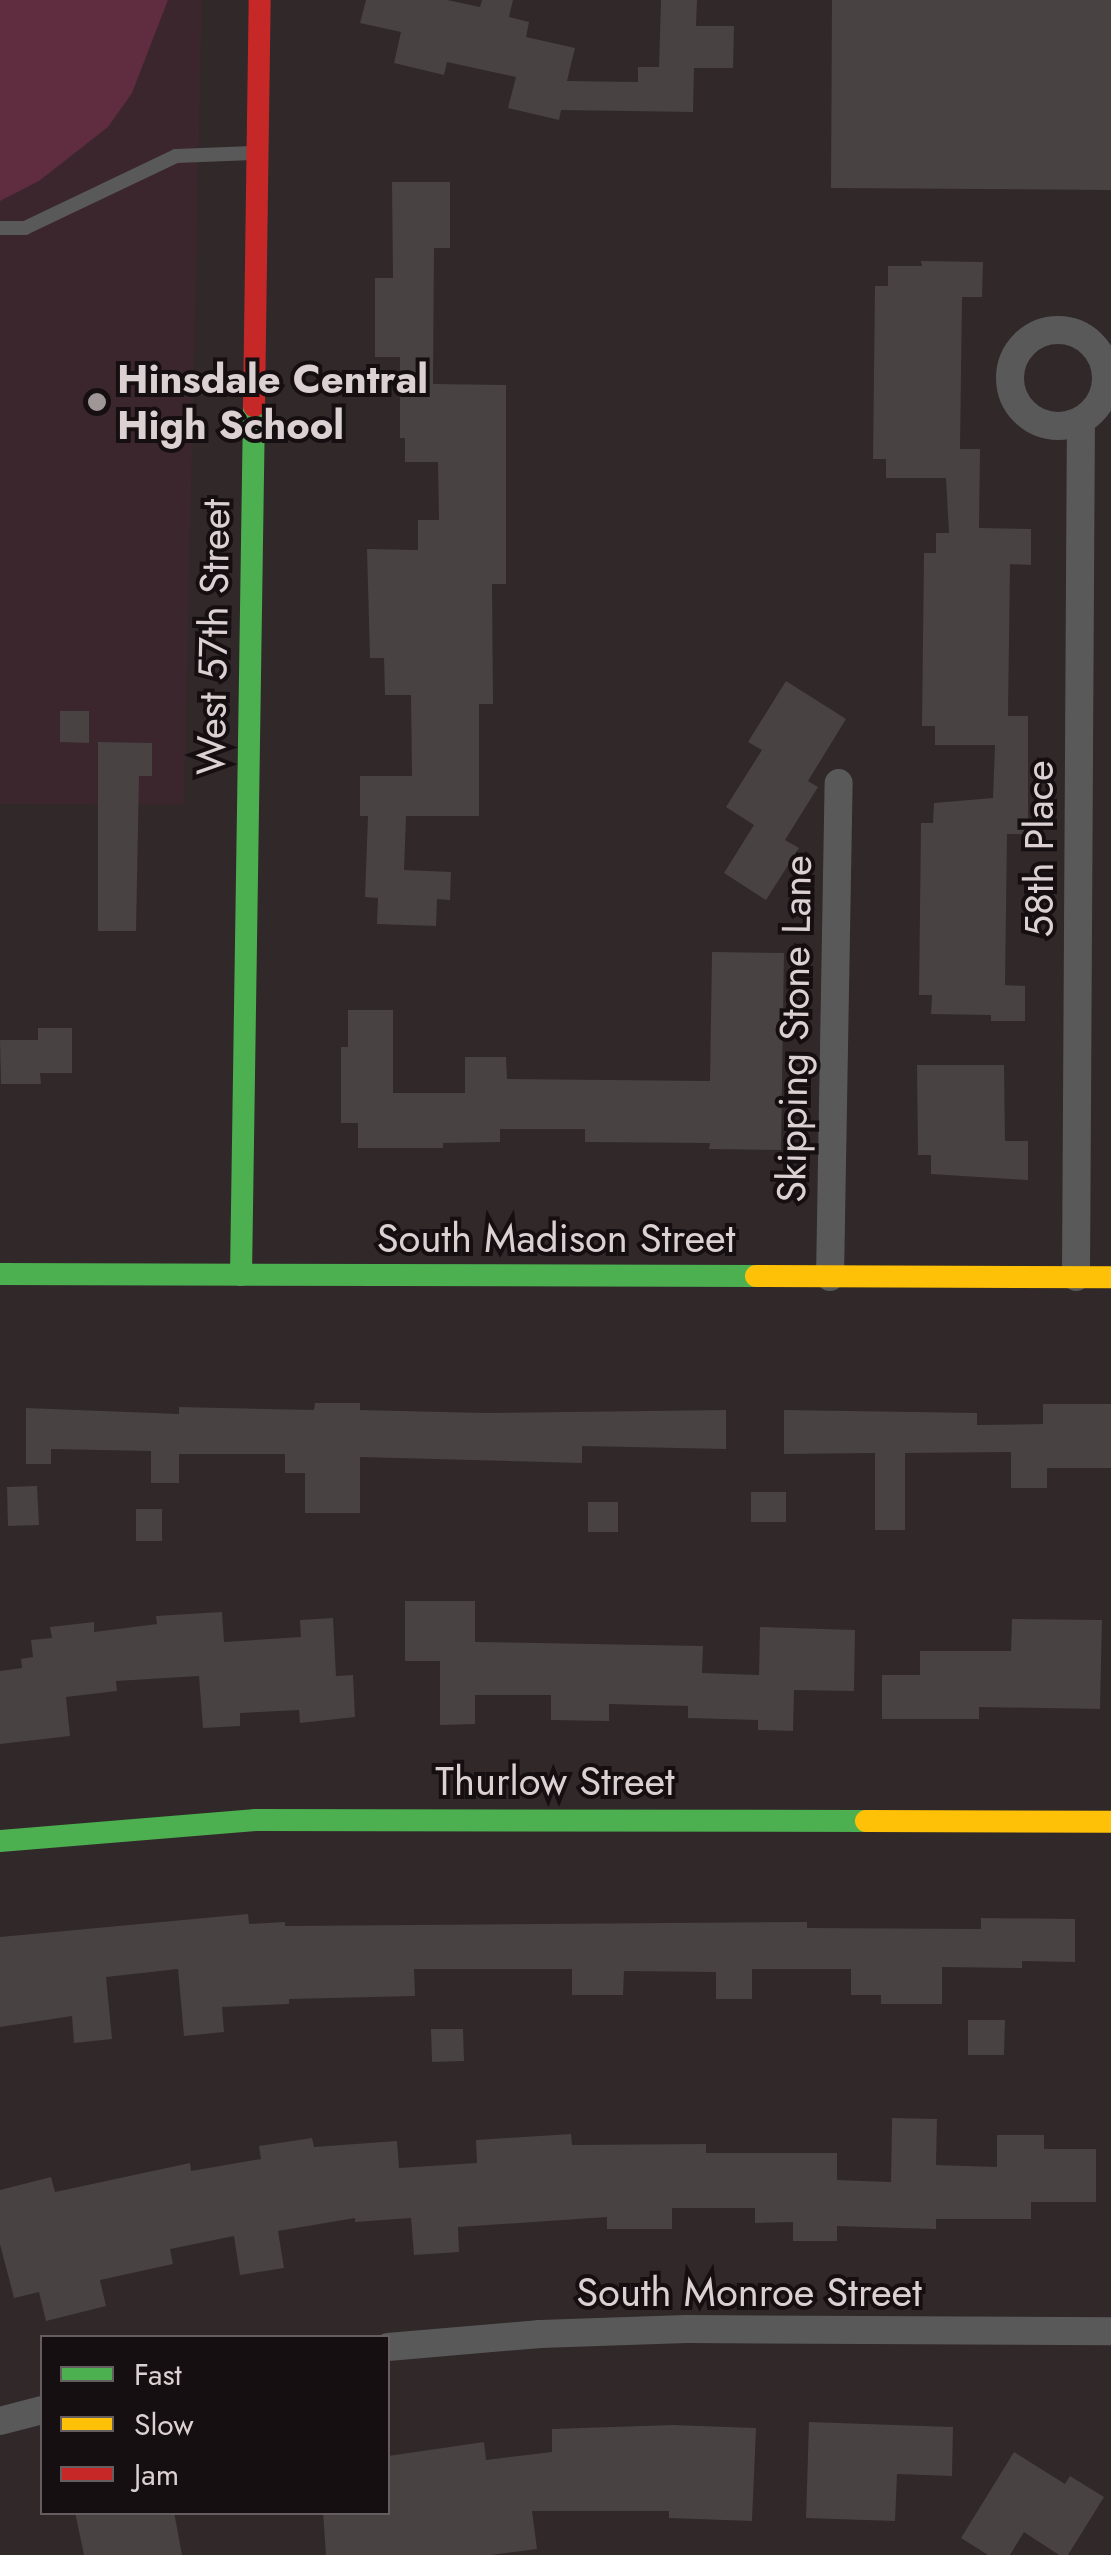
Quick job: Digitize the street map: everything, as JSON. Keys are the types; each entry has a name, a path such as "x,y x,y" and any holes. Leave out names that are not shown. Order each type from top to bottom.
{"street":[{"name":"West 57th Street","path":"241,1274 260,0"},
{"name":"58th Place","path":"1076,1277 1081,422"},
{"name":"Skipping Stone Lane","path":"830,1277 839,782"},
{"name":"South Madison Street","path":"0,1274 1111,1278"},
{"name":"Thurlow Street","path":"0,1841 256,1820 1111,1822"},
{"name":"South Monroe Street","path":"390,2348 540,2334 686,2329 1111,2331"},
{"path":"0,2421 40,2411"}],"lane":[{"path":"0,228 25,228 176,156 258,152"}],"shaded area":[{"name":"Hinsdale Central High School","path":"0,0 202,0 184,805 0,804"},
{"path":"0,0 168,0 132,93 108,127 39,181 0,201"}],"building":[{"path":"366,0 447,0 480,7 482,0 513,0 509,17 529,22 526,37 575,48 567,81 638,82 638,67 659,67 661,0 697,0 696,26 734,26 733,68 694,68 693,112 561,110 559,120 508,108 516,77 447,62 444,75 394,63 401,32 360,23"},
{"path":"832,0 1111,0 1111,190 831,188"},
{"path":"392,182 450,182 450,248 434,248 433,384 506,385 506,584 492,584 493,704 479,704 479,816 406,816 404,870 451,872 450,900 437,899 436,926 377,924 378,898 365,897 368,816 360,816 360,776 412,776 411,695 385,695 384,658 370,658 367,549 418,550 418,520 439,520 438,462 405,462 405,438 400,438 400,357 375,357 375,278 393,278"},
{"path":"921,261 983,262 982,297 962,297 960,449 980,449 979,528 1031,529 1031,565 1010,564 1008,716 1028,716 1028,834 1007,834 1005,985 1025,986 1025,1021 991,1021 991,1015 931,1014 932,995 919,995 921,823 933,823 934,803 993,798 995,745 935,745 935,726 922,726 924,553 936,553 936,533 949,533 946,478 886,478 886,459 873,459 875,286 888,286 888,266 922,266"},
{"path":"786,681 846,719 808,781 818,787 785,840 799,848 766,900 724,873 754,825 726,807 762,750 748,742"},
{"path":"60,711 89,711 89,743 60,742"},
{"path":"98,742 152,743 152,776 139,776 136,931 98,931"},
{"path":"712,952 784,953 781,1150 709,1149 710,1143 585,1142 585,1129 500,1129 500,1142 443,1143 443,1148 358,1148 358,1123 341,1123 341,1047 348,1047 348,1010 393,1010 393,1093 465,1093 465,1057 506,1057 507,1079 710,1081"},
{"path":"38,1028 72,1028 72,1073 40,1073 41,1084 1,1084 0,1040 38,1040"},
{"path":"917,1065 1004,1065 1005,1141 1028,1141 1028,1180 931,1174 931,1155 918,1155"},
{"path":"315,1403 360,1403 360,1410 485,1413 726,1410 726,1449 582,1446 582,1463 360,1457 360,1513 305,1513 305,1473 285,1473 285,1454 179,1454 179,1483 151,1483 151,1451 51,1449 51,1464 26,1464 26,1408 179,1414 179,1407 314,1410"},
{"path":"1043,1404 1111,1404 1111,1468 1047,1468 1047,1488 1011,1488 1011,1452 905,1453 905,1530 875,1530 875,1453 784,1454 784,1410 977,1413 977,1425 1043,1424"},
{"path":"37,1486 39,1525 8,1526 7,1487"},
{"path":"751,1492 786,1492 786,1522 751,1522"},
{"path":"588,1502 618,1502 618,1532 588,1532"},
{"path":"136,1509 162,1509 162,1541 136,1541"},
{"path":"405,1601 475,1601 475,1642 703,1646 702,1673 759,1675 760,1627 855,1630 854,1691 794,1690 793,1731 758,1730 758,1720 688,1718 688,1706 609,1704 609,1721 551,1720 551,1695 475,1695 475,1724 440,1725 440,1661 405,1661"},
{"path":"222,1612 224,1642 301,1637 300,1620 333,1618 336,1676 353,1675 355,1717 300,1723 299,1710 240,1713 240,1726 203,1728 199,1676 116,1681 117,1691 66,1697 70,1736 0,1744 0,1671 22,1668 21,1659 33,1657 31,1640 52,1638 50,1627 94,1622 94,1632 157,1624 156,1616"},
{"path":"1012,1619 1102,1620 1100,1709 979,1707 979,1719 882,1719 882,1675 920,1675 920,1651 1011,1651"},
{"path":"248,1914 249,1924 285,1922 285,1926 807,1922 807,1928 981,1929 981,1918 1075,1919 1075,1962 1022,1961 1022,1968 942,1967 942,2004 881,2004 881,1995 851,1995 851,1969 752,1969 752,1999 716,1999 716,1972 624,1971 623,1995 572,1995 572,1969 414,1969 415,1996 289,1999 289,2004 222,2007 224,2032 184,2036 178,1969 106,1977 112,2039 74,2043 72,2016 0,2027 0,1937"},
{"path":"968,2020 1005,2020 1004,2055 968,2055"},
{"path":"431,2029 463,2029 464,2061 432,2062"},
{"path":"892,2118 937,2119 936,2165 997,2167 997,2135 1044,2135 1044,2149 1096,2149 1096,2202 1031,2202 1031,2219 936,2219 936,2229 837,2226 837,2241 793,2241 793,2222 755,2223 755,2208 672,2208 672,2229 607,2229 607,2217 458,2227 459,2252 414,2255 411,2218 355,2222 355,2218 278,2231 284,2268 240,2275 234,2236 170,2249 173,2264 100,2280 106,2306 46,2321 39,2292 14,2298 0,2244 0,2190 51,2177 55,2192 190,2163 191,2171 261,2159 259,2146 312,2138 314,2147 397,2141 399,2168 477,2163 476,2140 571,2134 572,2145 706,2144 706,2153 837,2153 837,2180 891,2182"},
{"path":"809,2422 953,2427 952,2476 897,2474 895,2521 806,2518"},
{"path":"673,2425 756,2428 752,2521 669,2518 669,2511 532,2511 537,2549 490,2555 326,2555 323,2515 390,2515 390,2456 484,2442 486,2460 552,2452 552,2429"},
{"path":"1014,2452 1065,2484 1070,2476 1104,2497 1068,2555 1059,2555 1024,2532 1010,2555 988,2555 961,2538"},
{"path":"76,2515 175,2515 182,2555 84,2555"}],"traffic: fast":[{"path":"241,1275 254,406"},
{"path":"0,1274 756,1276"},
{"path":"0,1841 256,1820 866,1821"}],"traffic: slow":[{"path":"756,1276 1111,1277"},
{"path":"866,1821 1111,1822"}],"traffic: jam":[{"path":"254,406 260,0"}],"place":[{"name":"Hinsdale Central High School","path":"97,402"}]}
